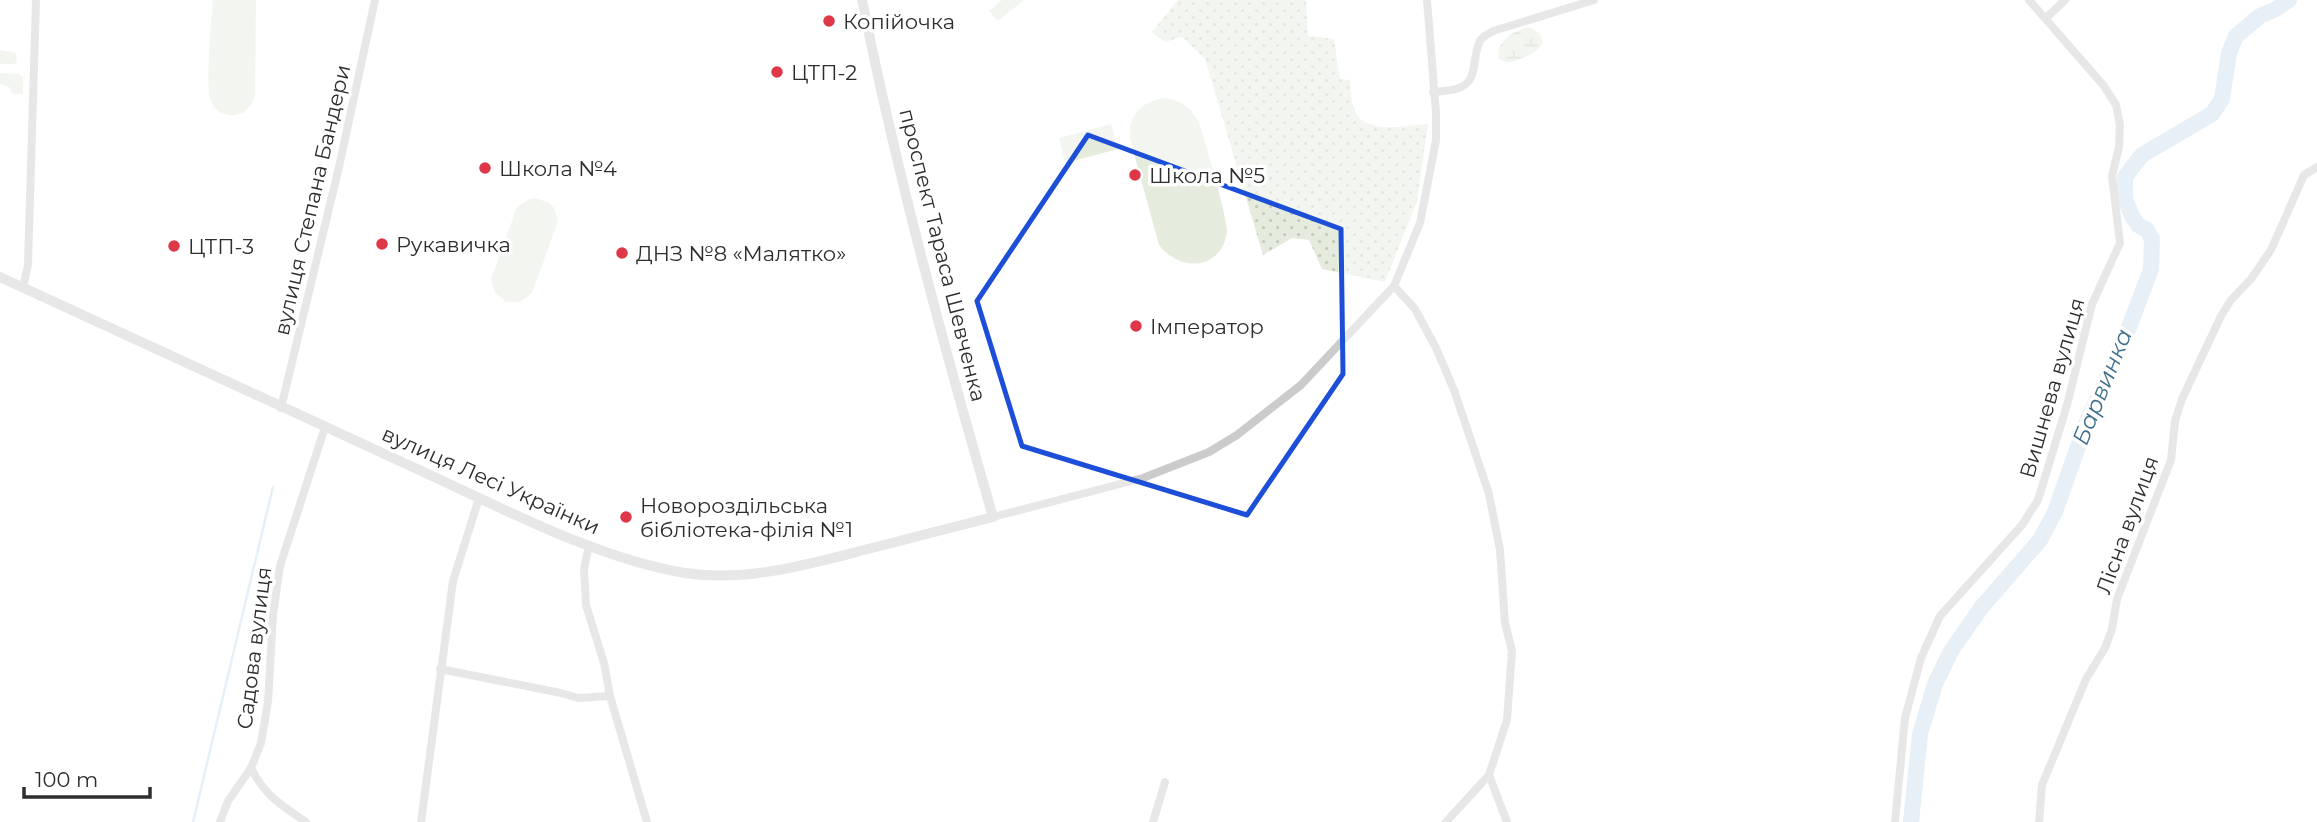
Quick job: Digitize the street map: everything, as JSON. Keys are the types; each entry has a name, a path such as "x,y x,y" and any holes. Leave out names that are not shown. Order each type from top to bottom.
{"street":[{"path":"23,288 28,265 36,0"},
{"name":"вулиця Степана Бандери","path":"281,408 339,167 375,0"},
{"name":"проспект Тараса Шевченка","path":"862,0 900,169 993,517"},
{"path":"993,517 1143,478 1209,452 1237,435 1301,385 1394,286 1420,223 1436,140 1427,0"},
{"path":"1433,92 1457,89 1470,80 1482,38 1493,31 1594,0"},
{"name":"Вишнева вулиця","path":"1895,822 1905,718 1921,658 1940,616 2022,525 2038,500 2067,405 2092,304 2120,243 2112,176 2119,148 2120,125 2116,105 2104,86 2029,0"},
{"path":"2046,18 2065,0"},
{"name":"Лісна вулиця","path":"2039,822 2042,785 2086,679 2105,648 2112,629 2117,598 2171,460 2175,421 2182,399 2221,316 2271,250 2304,175 2317,166"},
{"name":"вулиця Лесі Українки","path":"0,277 478,501 589,545 685,573 747,574 813,563 993,517"},
{"path":"1394,286 1415,309 1436,348 1454,390 1489,494 1500,550 1505,623 1512,651 1507,720 1489,775 1446,822"},
{"name":"Садова вулиця","path":"220,822 228,801 251,768 261,743 268,702 273,615 280,566 324,429"},
{"path":"421,822 453,581 478,501"},
{"path":"589,545 583,586 586,605 647,822"},
{"path":"440,669 561,692 578,698 610,696"},
{"path":"251,768 271,798 306,822"},
{"path":"1489,775 1507,822"},
{"path":"1153,822 1165,782"}],"highlighted area":[{"path":"1088,135 1341,229 1343,374 1247,515 1022,446 977,301"}],"green space":[{"path":"213,0 256,0 255,95 247,110 240,114 226,115 219,112 210,98"},
{"path":"1002,0 1024,0 998,21 989,11"},
{"path":"1178,0 1306,0 1308,36 1334,39 1340,79 1350,80 1353,105 1361,120 1389,127 1428,124 1417,201 1385,282 1322,269 1309,240 1292,238 1263,255 1205,59 1182,37 1165,42 1152,32"},
{"path":"1530,27 1540,34 1543,43 1540,47 1512,62 1499,59 1500,47 1507,37"},
{"path":"0,50 16,53 17,62 0,64"},
{"path":"0,73 23,77 23,94 13,94 9,87 0,84"},
{"path":"1163,98 1182,103 1198,120 1224,211 1227,231 1224,244 1217,254 1199,263 1178,260 1159,245 1130,139 1131,123 1138,111 1148,103"},
{"path":"1111,124 1118,149 1065,163 1059,138"},
{"path":"536,198 554,208 558,221 532,293 520,302 506,302 495,293 491,279 517,207"}],"waterway":[{"name":"Барвинка","path":"1911,822 1920,734 1935,684 1951,651 1981,608 2040,540 2055,512 2087,421 2123,343 2151,269 2152,239 2147,230 2138,225 2132,216 2125,199 2125,177 2142,155 2212,114 2222,99 2229,53 2236,36 2260,16 2289,0"},
{"path":"193,822 273,487"}],"place":[{"name":"Копійочка","path":"829,21"},
{"name":"ЦТП-2","path":"777,72"},
{"name":"Школа №4","path":"485,168"},
{"name":"Школа №5","path":"1135,175"},
{"name":"Рукавичка","path":"382,244"},
{"name":"ЦТП-3","path":"174,246"},
{"name":"ДНЗ №8 «Малятко»","path":"622,253"},
{"name":"Імператор","path":"1136,326"},
{"name":"Новороздільська бібліотека-філія №1","path":"626,517"}]}
